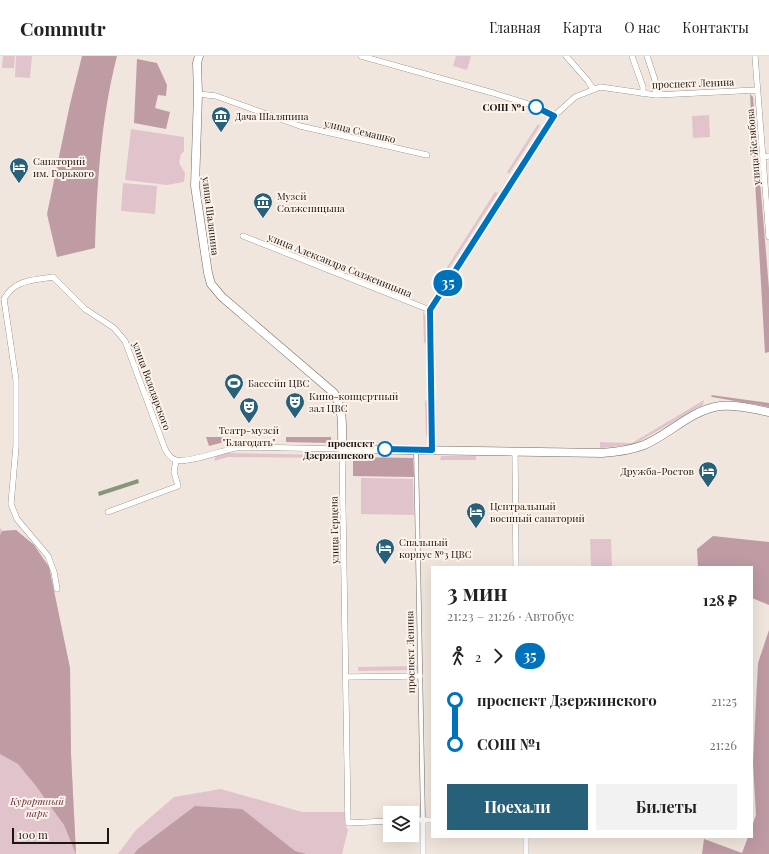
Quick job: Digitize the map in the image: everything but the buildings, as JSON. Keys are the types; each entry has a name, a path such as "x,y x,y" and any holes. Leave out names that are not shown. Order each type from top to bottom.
{"main road":[{"name":"улица Шаляпина","path":"197,58 198,94 195,186 208,273 217,292"},
{"name":"улица Герцена","path":"217,292 334,393 339,401 341,412 342,449"},
{"path":"342,449 416,449 590,454 615,452 644,445 693,416 712,408 730,406 769,412"}],"street":[{"path":"361,56 493,93 542,109 554,116"},
{"path":"566,56 593,89"},
{"path":"632,56 643,87 643,94"},
{"path":"647,56 655,80 656,95"},
{"name":"улица Желябова","path":"755,56 757,90 766,156 769,237"},
{"name":"проспект Ленина","path":"430,310 554,116 575,97 593,89 607,87 656,95 757,90"},
{"name":"улица Семашко","path":"198,94 216,96 300,126 427,155"},
{"name":"улица Александра Солженицына","path":"243,236 430,310"},
{"name":"улица Володарского","path":"57,589 54,572 48,556 17,519 11,504 16,446 16,380 4,299 9,290 22,282 53,277 85,309 120,333 125,341 165,449 169,456 176,460"},
{"path":"430,310 432,450"},
{"path":"108,512 178,486 174,472 176,460 184,461 227,448 241,447 342,449"},
{"name":"улица Герцена","path":"342,449 347,677 348,823 383,821"},
{"name":"проспект Ленина","path":"416,449 423,854"},
{"path":"515,452 516,566"},
{"path":"347,677 420,676"},
{"path":"419,820 431,820"},
{"path":"526,838 526,854"}],"green space":[{"path":"3,56 15,56 14,68 2,68"},
{"path":"16,56 32,56 30,78 15,77"},
{"path":"456,56 471,56 467,70 453,66"},
{"path":"709,115 710,137 693,138 692,116"},
{"path":"538,124 540,126 509,174 507,172"},
{"path":"131,129 184,137 184,151 181,154 179,163 185,173 184,182 167,185 125,180"},
{"path":"123,183 157,186 155,214 121,211"},
{"path":"495,192 498,193 446,273 444,272"},
{"path":"423,311 427,318 427,342 424,343"},
{"path":"425,400 428,402 429,436 426,437"},
{"path":"704,400 703,405 633,445 600,448 600,442 632,443"},
{"path":"228,453 332,455 336,458 228,457 214,461 216,456"},
{"path":"441,456 476,456 476,460 440,460"},
{"path":"361,478 413,479 414,515 361,514"},
{"name":"Курортный парк","path":"0,527 2,531 16,530 34,545 49,567 70,668 71,754 76,854 0,854"},
{"path":"590,539 611,539 612,566 591,566"},
{"path":"417,666 417,670 358,671 358,667"},
{"path":"221,789 302,812 345,812 345,825 348,830 342,854 118,854 136,830 174,797"}],"shaded area":[{"path":"82,56 117,56 107,103 101,151 95,248 57,257 47,214 70,104"},
{"path":"137,59 157,63 167,85 166,96 158,95 155,108 170,112 166,129 134,123"},
{"path":"750,94 753,97 769,289 769,352 765,353"},
{"path":"711,395 769,403 769,407 712,397"},
{"path":"206,437 223,437 224,442 209,446"},
{"path":"286,437 331,437 331,443 286,442"},
{"path":"356,457 413,458 414,477 353,476 353,459"},
{"path":"138,479 139,483 99,496 98,492"},
{"name":"Курортный парк","path":"16,530 34,545 49,567 70,668 71,754 76,854 64,825 36,786 18,764 0,754 0,535 2,531"},
{"path":"713,536 769,542 769,605 753,598 753,566 698,566 697,549"},
{"path":"769,630 769,854 702,854 704,839 742,853 748,838 753,838 753,823 756,815 753,763 758,663"},
{"path":"195,806 242,809 295,851 306,854 134,854 138,849"}],"bus line":[{"name":"35","path":"385,449 432,450 430,310 554,116 549,112 536,107"}],"place":[{"name":"СОШ №1","path":"536,107"},
{"name":"Дача Шаляпина","path":"221,133"},
{"name":"Санаторий им. Горького","path":"19,184"},
{"name":"Музей Солженицына","path":"263,219"},
{"name":"Бассейн ЦВС","path":"234,400"},
{"name":"Кино-концертный зал ЦВС","path":"295,419"},
{"name":"Театр-музей \"Благодать\"","path":"249,424"},
{"name":"проспект Дзержинского","path":"385,449"},
{"name":"Дружба-Ростов","path":"708,488"},
{"name":"Центральный военный санаторий","path":"476,529"},
{"name":"Спальный корпус №3 ЦВС","path":"385,565"}]}
